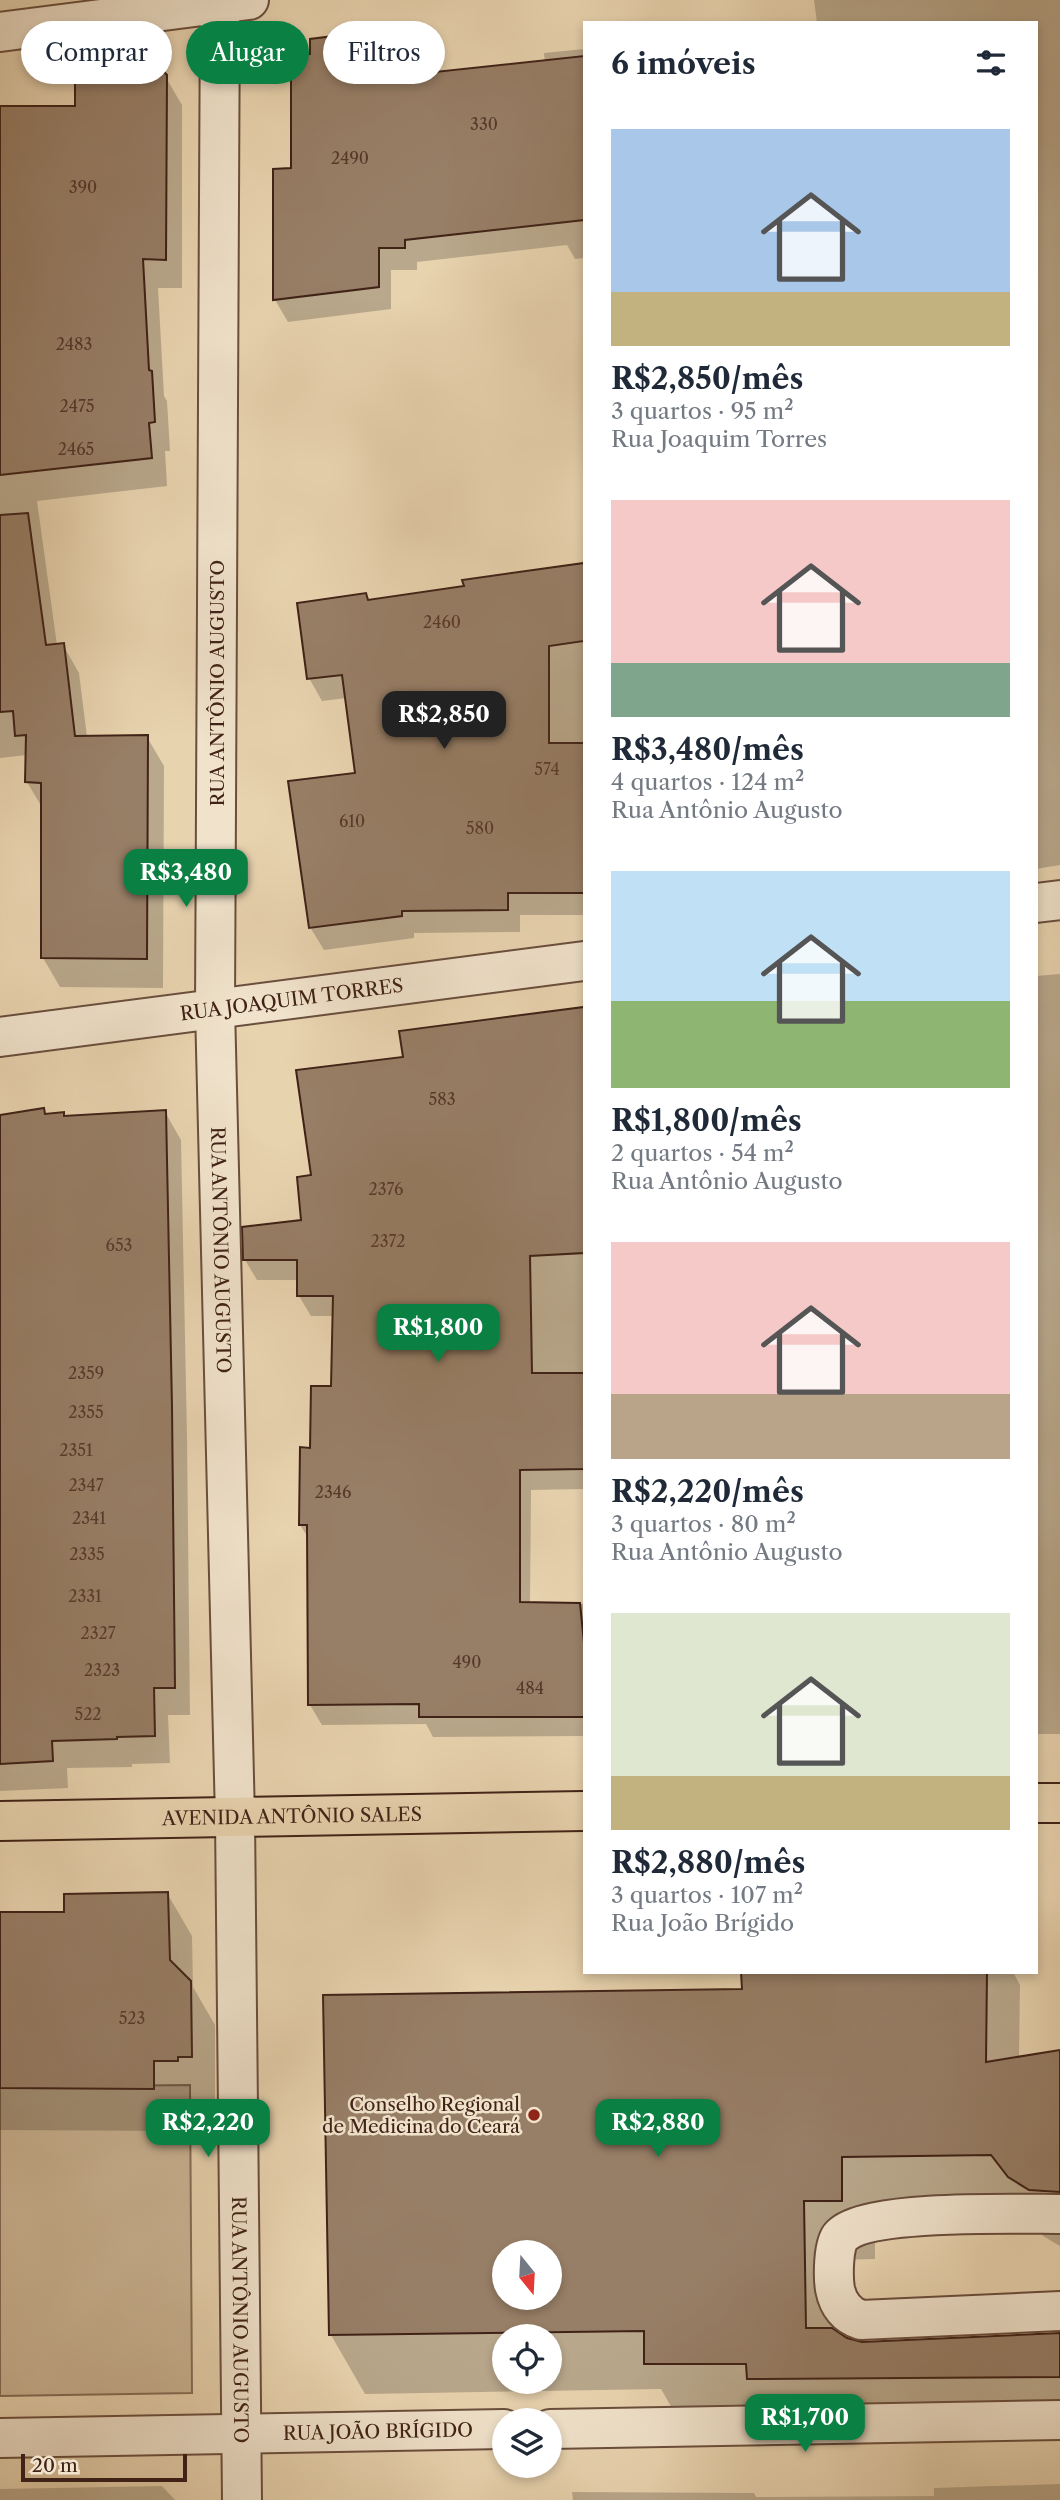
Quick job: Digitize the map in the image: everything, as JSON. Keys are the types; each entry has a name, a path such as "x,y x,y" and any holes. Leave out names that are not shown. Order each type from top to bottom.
{"main road":[{"path":"1038,1803 1060,1803"},
{"name":"AVENIDA ANTÔNIO SALES","path":"0,1821 583,1811"}],"street":[{"path":"0,32 230,1"},
{"name":"RUA ANTÔNIO AUGUSTO","path":"230,1 215,1008 235,1818 242,2500"},
{"path":"1038,903 1060,900"},
{"name":"RUA JOAQUIM TORRES","path":"0,1037 583,961"},
{"path":"1060,2214 911,2218 884,2220 858,2227 841,2236 835,2247 835,2288 841,2305 850,2316 861,2320 1060,2311"},
{"path":"562,2429 1060,2420"},
{"name":"RUA JOÃO BRÍGIDO","path":"0,2438 492,2429"}],"shaded area":[{"path":"190,2085 192,2393 0,2396 0,2087"}],"building":[{"path":"323,37 323,84 445,84 445,71 583,56 583,220 405,240 405,248 379,248 379,287 273,300 273,169 291,168 291,84 309,84 310,39"},
{"path":"75,84 167,84 166,260 143,259 149,370 152,371 155,422 149,423 152,458 0,475 0,106 75,106"},
{"path":"28,513 46,645 64,643 75,736 148,735 147,959 41,958 41,783 25,782 26,735 15,736 13,711 0,712 0,515"},
{"path":"583,563 583,641 549,646 549,743 583,743 583,893 508,893 508,910 402,911 402,916 309,928 288,781 355,773 342,675 307,679 297,603 366,593 368,600 464,586 462,580"},
{"path":"583,1007 583,1253 530,1256 532,1373 583,1373 583,1469 520,1470 520,1602 580,1603 583,1633 583,1717 419,1717 419,1704 308,1705 307,1525 299,1525 300,1447 310,1448 311,1386 331,1386 333,1296 297,1296 297,1260 243,1260 242,1227 301,1220 297,1177 311,1175 296,1070 403,1057 399,1031"},
{"path":"44,1108 45,1114 64,1112 64,1116 166,1110 175,1688 154,1688 155,1736 52,1741 53,1761 0,1764 0,1115"},
{"path":"168,1892 170,1960 191,1981 192,2057 178,2057 178,2061 154,2061 154,2089 0,2088 0,1912 64,1912 64,1894"},
{"path":"741,1974 987,1974 986,2062 1060,2050 1060,2192 1029,2190 1008,2177 991,2155 842,2157 842,2201 804,2201 806,2328 832,2328 847,2338 862,2342 1060,2333 1060,2377 747,2379 746,2364 644,2364 644,2331 562,2332 562,2324 492,2324 492,2333 329,2335 323,1995 742,1989"}],"place":[{"name":"Conselho Regional de Medicina do Ceará","path":"534,2115"}]}
